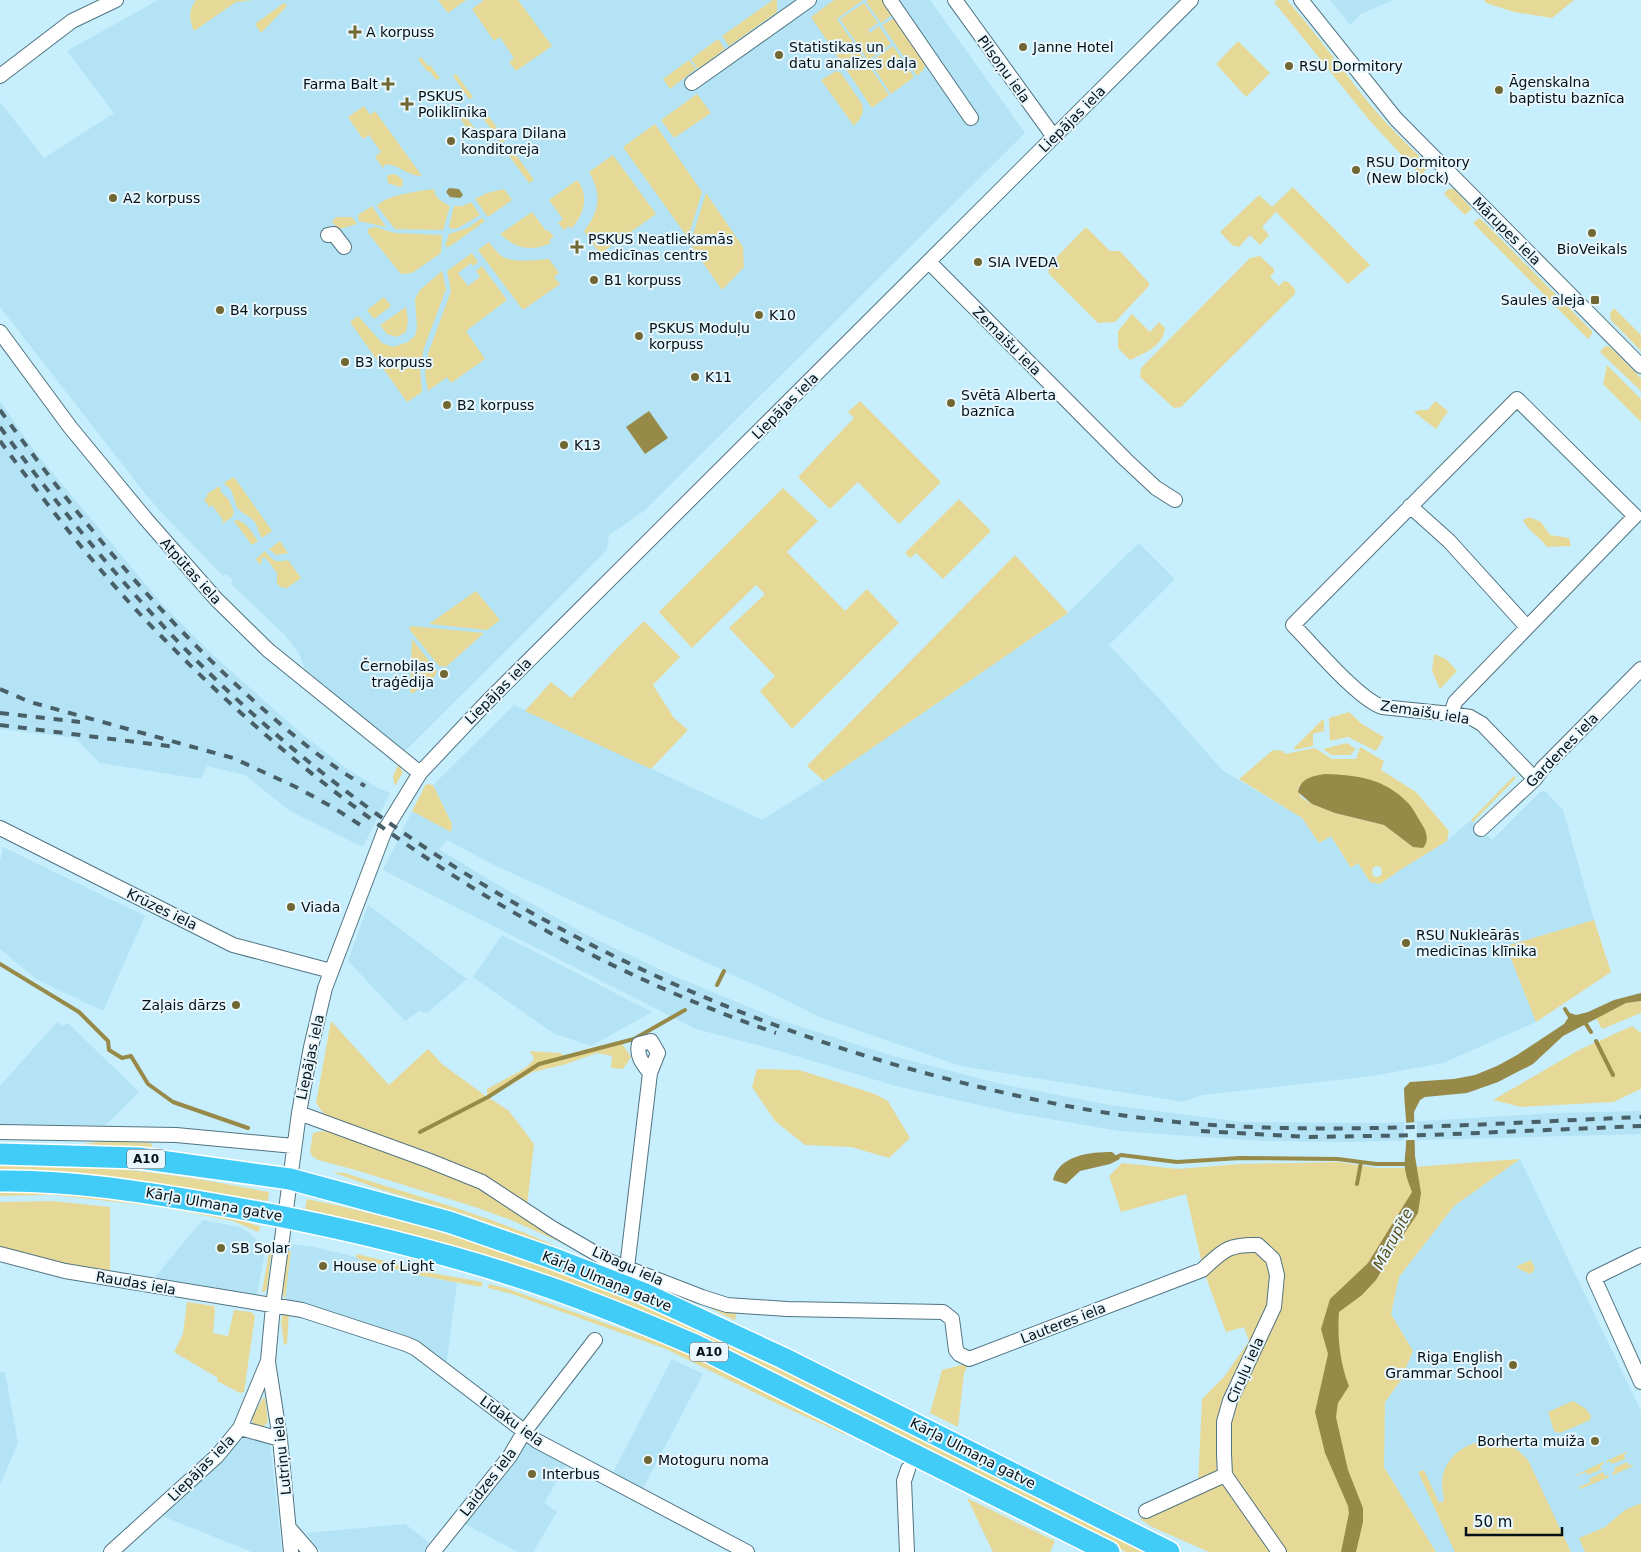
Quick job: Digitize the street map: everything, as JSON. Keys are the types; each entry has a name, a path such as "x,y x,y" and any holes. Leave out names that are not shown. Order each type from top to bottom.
{"highway":[{"name":"Kārļa Ulmaņa gatve","path":"0,1154 139,1158 290,1179 448,1222 555,1259 643,1293 783,1358 1169,1552"},
{"name":"Kārļa Ulmaņa gatve","path":"0,1181 74,1184 134,1190 285,1216 438,1253 550,1288 634,1319 695,1345 1110,1552"}],"street":[{"path":"0,76 66,26 116,0"},
{"path":"692,83 809,0"},
{"path":"890,0 971,118"},
{"name":"Pilsoņu iela","path":"955,0 1054,137"},
{"name":"Liepājas iela","path":"111,1552 217,1456 240,1428 268,1361 273,1306 299,1113 311,1047 325,988 381,840 420,773 487,702 1191,0"},
{"name":"Mārupes iela","path":"1301,0 1396,119 1641,366"},
{"path":"328,235 334,234 344,248"},
{"name":"Zemaišu iela","path":"929,262 1119,453 1156,488 1175,500"},
{"name":"Atpūtas iela","path":"0,332 70,427 145,518 216,599 268,650 420,773"},
{"path":"1451,714 1455,702 1526,626 1635,516 1517,399 1410,506 1448,541 1526,626"},
{"name":"Zemaišu iela","path":"1410,506 1293,625 1343,676 1374,704 1382,707 1451,714 1470,718 1482,724 1535,779"},
{"name":"Gardenes iela","path":"1481,830 1535,779 1542,768 1641,669"},
{"name":"Krūzes iela","path":"0,828 233,945 331,971"},
{"path":"626,1268 650,1073"},
{"name":"Lībagu iela","path":"299,1113 482,1182 552,1228 609,1261 702,1297 727,1304 787,1309 943,1312 952,1319"},
{"path":"0,1132 176,1135 294,1146"},
{"name":"Cīruļu iela","path":"1202,1270 1224,1251 1239,1244 1258,1245 1273,1260 1278,1275 1274,1307 1230,1401 1224,1422 1225,1475"},
{"name":"Raudas iela","path":"0,1254 64,1271 273,1306"},
{"path":"1641,1255 1594,1278 1641,1382"},
{"name":"Lauteres iela","path":"952,1319 956,1350 958,1354 969,1359 1202,1270"},
{"name":"Līdaku iela","path":"273,1306 311,1312 415,1348 524,1432 553,1450 747,1552"},
{"name":"Laidzes iela","path":"433,1552 510,1456 524,1432 595,1340"},
{"name":"Lutriņu iela","path":"268,1361 280,1439 291,1552"},
{"path":"240,1428 280,1439"},
{"path":"908,1469 904,1481 908,1552"},
{"path":"1146,1512 1225,1475 1279,1552"},
{"path":"290,1529 310,1552"}],"shaded area":[{"path":"158,0 930,0 1025,133 644,511 609,535 607,550 405,751 305,669 298,652 285,635 231,584 233,581 227,574 223,576 163,514 0,307 0,102 44,158 114,113 67,51"},
{"path":"196,0 253,0 236,2 194,31 190,15"},
{"path":"438,0 466,0 448,13"},
{"path":"484,0 518,0 552,46 516,71 509,62 514,58 500,37 494,41 472,9"},
{"path":"773,0 777,0 777,12 729,46 722,36"},
{"path":"834,0 863,0 837,19 889,95 872,108 811,17"},
{"path":"868,0 884,0 893,14 881,23 866,2"},
{"path":"1277,0 1287,0 1375,110 1426,163 1427,168 1421,176 1370,121 1274,2"},
{"path":"1330,0 1393,0 1361,14 1350,25"},
{"path":"1484,0 1574,0 1552,18 1514,12 1486,3"},
{"path":"284,3 287,5 286,7 261,33 255,24"},
{"path":"864,3 878,23 868,30 870,33 879,26 891,44 868,60 840,19"},
{"path":"896,17 925,60 924,69 917,76 882,25"},
{"path":"718,39 725,49 698,69 691,59"},
{"path":"1238,41 1270,73 1246,97 1216,64"},
{"path":"893,46 914,77 891,94 870,62"},
{"path":"421,57 440,78 436,80 430,71 428,72 418,59"},
{"path":"689,60 696,69 670,89 663,79"},
{"path":"836,71 841,73 862,104 862,114 854,126 821,80"},
{"path":"456,74 473,97 469,99 453,76"},
{"path":"697,94 711,113 674,138 661,120"},
{"path":"364,106 370,115 375,111 422,176 411,174 393,165 385,165 383,168 375,157 381,152 369,135 363,139 348,117"},
{"path":"458,107 479,134 476,136 470,127 467,128 454,110"},
{"path":"484,110 506,140 501,143 479,113"},
{"path":"655,124 702,192 688,238 623,147"},
{"path":"512,149 534,180 529,183 507,153"},
{"path":"613,155 656,214 600,254 584,231 593,216 597,202 596,188 589,172"},
{"path":"395,174 402,179 403,186 399,187 388,183 388,175"},
{"path":"577,180 583,192 584,205 576,224 571,229 569,226 564,230 558,223 563,219 549,200"},
{"path":"1293,187 1370,265 1348,284 1276,212 1262,227 1269,235 1260,245 1250,235 1239,247 1232,245 1220,232 1259,195 1272,207"},
{"path":"434,189 437,197 450,206 443,230 395,229 377,206 381,202 395,196"},
{"path":"504,189 512,200 488,217 475,199 487,193"},
{"path":"1448,189 1454,189 1472,209 1465,215 1444,194"},
{"path":"706,193 743,247 744,267 722,290 690,244"},
{"path":"471,202 480,215 458,228 451,229 449,226 454,206 463,206"},
{"path":"372,206 386,227 359,221 358,215"},
{"path":"532,212 546,231 548,230 554,237 549,240 551,243 537,248 518,246 500,234"},
{"path":"336,217 352,217 357,224 339,229 332,222"},
{"path":"482,218 485,221 452,245 445,246 449,234 468,228"},
{"path":"1481,219 1592,331 1588,339 1473,223"},
{"path":"375,227 395,233 442,235 441,253 412,273 401,274 368,233 368,229"},
{"path":"1086,227 1110,251 1120,251 1149,283 1149,286 1115,322 1098,323 1049,274 1048,266"},
{"path":"489,242 500,255 511,260 549,259 559,273 554,277 560,284 523,310 478,250"},
{"path":"472,253 478,262 473,266 471,263 458,273 468,286 480,277 476,271 482,266 507,300 466,331 485,359 451,383 447,377 428,391 425,374 428,354 451,291 447,271"},
{"path":"1260,256 1274,269 1270,277 1279,286 1284,281 1288,282 1295,289 1295,294 1181,407 1174,408 1140,377 1141,368 1250,258"},
{"path":"442,271 446,289 424,348 420,368 422,392 407,402 350,322 358,316 382,343 393,347 408,342 415,336 417,327 415,299 420,290"},
{"path":"384,297 391,306 374,319 367,310"},
{"path":"406,307 408,321 406,332 397,337 387,334 380,325"},
{"path":"1614,308 1641,335 1641,351 1611,320 1610,313"},
{"path":"1132,314 1150,332 1159,322 1165,328 1164,334 1157,344 1147,352 1130,360 1118,348 1118,331"},
{"path":"1605,346 1610,347 1641,378 1641,391 1600,352"},
{"path":"1607,365 1641,399 1641,422 1603,384"},
{"path":"0,401 32,448 163,605 214,656 302,734 343,766 376,787 390,793 363,847 290,811 245,775 207,766 201,779 100,763 75,738 0,729"},
{"path":"860,401 941,482 899,524 858,482 830,509 798,477 854,418 848,412"},
{"path":"1435,401 1448,411 1436,429 1414,412 1428,410"},
{"path":"234,477 272,531 262,538 254,521 238,508 231,491 225,485 225,482"},
{"path":"220,487 221,492 229,500 234,512 232,517 222,524 223,520 212,505 209,507 204,499 207,497 207,494"},
{"path":"783,488 818,521 787,552 845,611 867,589 899,623 792,729 760,691 775,676 729,628 765,594 756,585 692,648 659,612"},
{"path":"959,499 991,531 943,579 916,553 910,558 905,553"},
{"path":"1529,517 1541,522 1550,535 1569,538 1571,546 1547,547 1525,524 1523,520"},
{"path":"236,520 246,525 258,541 252,545 234,521"},
{"path":"280,541 288,553 276,555 269,549"},
{"path":"1139,543 1175,579 1109,645 1222,770 1302,818 1319,843 1331,836 1350,867 1358,863 1381,884 1447,841 1471,820 1492,840 1540,792 1545,791 1563,810 1594,920 1506,946 1536,1022 1443,1063 1372,1076 1202,1095 1184,1102 961,1066 822,1018 755,985 490,863 447,840 439,849 491,881 589,936 676,977 783,1021 893,1056 1005,1085 1110,1105 1242,1122 1389,1123 1555,1113 1641,1111 1641,1134 1347,1142 1263,1141 1119,1131 1010,1112 896,1086 776,1050 696,1029 383,870 412,811 451,832 452,824 433,785 514,705 762,820 824,781 1068,613"},
{"path":"265,551 275,560 288,560 301,578 287,588 280,587 277,583 277,573 265,557 262,558 261,564 256,559"},
{"path":"1015,555 1068,613 824,781 807,766"},
{"path":"476,591 500,620 487,630 429,624"},
{"path":"644,621 680,657 653,685 674,718 688,730 651,769 525,711 551,682 571,698"},
{"path":"411,626 484,633 446,667 439,666 409,629"},
{"path":"412,639 437,671 435,676 412,694 410,691"},
{"path":"1434,654 1446,659 1457,671 1440,689 1432,671"},
{"path":"1349,712 1362,724 1384,737 1376,751 1348,737 1330,741 1329,718"},
{"path":"1323,719 1324,731 1313,734 1313,746 1295,750 1294,748"},
{"path":"1347,743 1356,749 1350,755 1331,755 1323,749"},
{"path":"1360,747 1384,761 1381,770 1416,792 1449,831 1447,841 1380,884 1370,882 1358,863 1351,868 1331,836 1319,843 1302,818 1239,779 1273,750 1283,751 1285,754 1315,748 1332,759 1356,759","holes":["1301,785 1426,844 1413,847 1384,825 1335,813 1312,804 1301,797 1298,788","1376,866 1381,867 1382,874 1378,877 1373,876 1372,869"]},
{"path":"398,765 403,772 395,786 393,777"},
{"path":"1514,776 1516,778 1473,822 1471,820"},
{"path":"426,784 433,785 452,824 451,832 412,811"},
{"path":"3,847 145,916 103,1011 36,979 0,949 0,862"},
{"path":"368,905 467,979 427,1013 419,1011 405,1021 348,961"},
{"path":"1594,920 1611,972 1536,1022 1506,946"},
{"path":"502,935 652,1012 591,1046 553,1033 473,977"},
{"path":"1641,1001 1641,1013 1602,1029 1596,1018 1626,1003"},
{"path":"331,1021 389,1085 428,1049 442,1064 487,1097 487,1089 528,1066 534,1059 530,1051 560,1053 565,1056 621,1042 631,1057 623,1069 611,1068 612,1056 597,1053 563,1065 533,1072 488,1097 509,1111 534,1144 527,1206 458,1164 324,1117 316,1103"},
{"path":"57,1022 63,1026 68,1023 139,1092 106,1125 0,1125 0,1086"},
{"path":"1632,1026 1641,1033 1641,1089 1613,1102 1521,1107 1493,1100 1579,1050"},
{"path":"757,1069 799,1070 875,1094 888,1101 910,1138 889,1158 851,1147 805,1145 775,1121 752,1087"},
{"path":"323,1131 342,1134 469,1182 576,1249 511,1220 475,1207 318,1160 312,1156 310,1151 313,1133"},
{"path":"106,1141 152,1144 151,1149 83,1144"},
{"name":"Riga English Grammar School","path":"1520,1159 1641,1411 1641,1552 1436,1552 1384,1467 1385,1402 1401,1380 1413,1351 1391,1314 1399,1277 1454,1206"},
{"path":"1520,1159 1454,1206 1399,1277 1391,1314 1413,1351 1401,1380 1385,1402 1384,1467 1436,1552 1209,1552 1152,1527 1140,1519 1200,1491 1198,1486 1202,1399 1224,1377 1249,1341 1244,1327 1226,1332 1204,1272 1186,1194 1121,1212 1109,1176 1122,1163 1178,1169 1241,1164 1339,1162 1377,1168 1400,1168"},
{"path":"0,1162 63,1165 180,1176 269,1192 268,1201 206,1192 0,1173"},
{"path":"332,1172 345,1173 493,1221 551,1244 579,1258 467,1215 382,1190"},
{"path":"0,1190 91,1193 235,1218 261,1227 258,1232 233,1221 162,1207 53,1195 0,1196"},
{"path":"307,1199 411,1224 513,1255 662,1312 711,1334 1148,1552 1126,1552 1064,1520 539,1275 470,1250 381,1226 305,1209"},
{"path":"52,1201 110,1207 110,1272 28,1256 0,1247 0,1202"},
{"path":"202,1220 240,1227 251,1234 265,1250 257,1295 155,1279"},
{"path":"291,1244 314,1247 417,1275 457,1283 446,1367 285,1299 291,1251 288,1251"},
{"path":"270,1247 272,1248 267,1289 262,1292"},
{"path":"288,1251 291,1251 285,1299 282,1292"},
{"path":"357,1254 432,1273 483,1282 481,1287 417,1275 356,1258"},
{"path":"1531,1260 1535,1268 1532,1273 1530,1274 1517,1268 1517,1266"},
{"path":"489,1284 673,1347 814,1414 855,1436 844,1434 780,1405 666,1349 512,1294 488,1288"},
{"path":"187,1302 214,1306 213,1333 228,1336 234,1310 251,1312 255,1316 244,1392 240,1393 217,1381 218,1378 174,1352 183,1334"},
{"path":"704,1305 737,1312 735,1320 734,1320"},
{"path":"289,1312 287,1344 284,1345 281,1322 283,1313"},
{"path":"785,1348 1127,1517 1126,1521"},
{"path":"672,1359 703,1374 640,1494 610,1478"},
{"path":"965,1364 967,1367 964,1373 958,1427 930,1413 942,1370"},
{"path":"0,1372 5,1372 18,1443 0,1485"},
{"path":"263,1398 265,1398 268,1422 264,1426 258,1427 253,1424 252,1418"},
{"path":"1573,1401 1586,1409 1591,1416 1590,1420 1560,1433 1554,1431 1548,1412"},
{"path":"247,1437 267,1441 270,1444 282,1552 252,1552 162,1516 240,1440"},
{"path":"1490,1440 1511,1446 1528,1460 1571,1552 1455,1552 1418,1472 1424,1470 1439,1503 1444,1501 1443,1475 1451,1459 1472,1444"},
{"path":"528,1443 568,1462 544,1503 557,1512 533,1552 518,1552 461,1522 524,1445"},
{"path":"1626,1452 1624,1455 1625,1459 1612,1464 1610,1461 1607,1463 1606,1461"},
{"path":"1603,1462 1604,1464 1600,1466 1602,1469 1588,1475 1586,1472 1576,1476 1576,1475"},
{"path":"1627,1462 1629,1466 1632,1464 1633,1466 1613,1475 1614,1468"},
{"path":"1603,1472 1605,1476 1608,1475 1609,1477 1580,1489 1579,1487 1591,1482 1589,1479"},
{"path":"967,1498 1055,1541 1050,1552 993,1552"},
{"path":"1641,1503 1641,1552 1585,1552 1579,1538 1605,1527 1625,1510"},
{"path":"405,1524 434,1546 429,1552 321,1552 306,1533"}],"water":[{"path":"449,188 459,189 463,195 460,198 450,197 446,192"},
{"path":"649,411 668,438 645,454 626,427"},
{"path":"1325,774 1348,775 1370,779 1399,795 1412,807 1424,829 1427,838 1423,848 1413,847 1384,825 1335,813 1312,804 1298,792 1299,787 1304,781"},
{"name":"Mārupīte","path":"1641,993 1641,1001 1626,1003 1563,1036 1533,1064 1498,1082 1467,1093 1425,1097 1420,1100 1414,1112 1415,1156 1421,1193 1418,1213 1376,1280 1362,1295 1339,1312 1340,1350 1343,1369 1349,1386 1338,1403 1336,1417 1348,1470 1363,1508 1363,1522 1356,1552 1341,1552 1349,1513 1348,1506 1325,1453 1315,1412 1328,1354 1321,1329 1330,1299 1368,1263 1412,1192 1405,1166 1407,1129 1404,1088 1410,1082 1454,1079 1475,1075 1517,1055 1564,1024 1570,1013 1576,1015 1588,1012 1614,1000"},
{"path":"1112,1152 1120,1159 1110,1164 1080,1171 1066,1184 1053,1180 1056,1172 1069,1160 1085,1154"}],"pier":[{"path":"1417,1122 1417,1140 1404,1140 1404,1123"}],"waterway":[{"path":"0,964 79,1012 108,1041 109,1050 122,1058 131,1056 148,1084 173,1102 248,1128"},
{"path":"717,985 724,971"},
{"path":"1565,1009 1570,1017"},
{"path":"420,1132 488,1097 539,1064 634,1039 685,1010"},
{"path":"1584,1021 1591,1032"},
{"path":"1596,1041 1613,1075"},
{"path":"1117,1157 1121,1155 1177,1162 1240,1158 1338,1159 1376,1164 1408,1164"},
{"path":"1357,1184 1361,1162"}],"railway":[{"path":"0,410 88,525 184,634 218,668 280,724 321,757 365,786"},
{"path":"0,427 80,531 167,630 244,706 327,776 414,840 506,898 601,950 699,995 800,1034 903,1067 1013,1095 1124,1116 1199,1124 1309,1128 1420,1127 1641,1117"},
{"path":"0,441 79,544 142,617 231,704 300,764 373,820 448,872 526,920 607,962 690,1000 776,1033"},
{"path":"0,689 30,702 233,758 298,788 365,828"},
{"path":"0,713 80,722"},
{"path":"0,725 176,747"},
{"path":"1201,1131 1310,1137 1430,1135 1641,1126"}],"place":[{"name":"A korpuss","path":"355,32"},
{"name":"Janne Hotel","path":"1023,47"},
{"name":"Statistikas un datu analīzes daļa","path":"779,55"},
{"name":"RSU Dormitory","path":"1289,66"},
{"name":"Farma Balt","path":"388,84"},
{"name":"Āgenskalna baptistu baznīca","path":"1499,90"},
{"name":"PSKUS Poliklīnika","path":"407,104"},
{"name":"Kaspara Dilana konditoreja","path":"451,141"},
{"name":"RSU Dormitory (New block)","path":"1356,170"},
{"name":"A2 korpuss","path":"113,198"},
{"name":"BioVeikals","path":"1592,233"},
{"name":"PSKUS Neatliekamās medicīnas centrs","path":"577,247"},
{"name":"SIA IVEDA","path":"978,262"},
{"name":"B1 korpuss","path":"594,280"},
{"name":"Saules aleja","path":"1595,300"},
{"name":"B4 korpuss","path":"220,310"},
{"name":"K10","path":"759,315"},
{"name":"PSKUS Moduļu korpuss","path":"639,336"},
{"name":"B3 korpuss","path":"345,362"},
{"name":"K11","path":"695,377"},
{"name":"Svētā Alberta baznīca","path":"951,403"},
{"name":"B2 korpuss","path":"447,405"},
{"name":"K13","path":"564,445"},
{"name":"Černobiļas traģēdija","path":"444,674"},
{"name":"Viada","path":"291,907"},
{"name":"RSU Nukleārās medicīnas klīnika","path":"1406,943"},
{"name":"Zaļais dārzs","path":"236,1005"},
{"name":"SB Solar","path":"221,1248"},
{"name":"House of Light","path":"323,1266"},
{"name":"Riga English Grammar School","path":"1513,1365"},
{"name":"Borherta muiža","path":"1595,1441"},
{"name":"Motoguru noma","path":"648,1460"},
{"name":"Interbus","path":"532,1474"}]}
